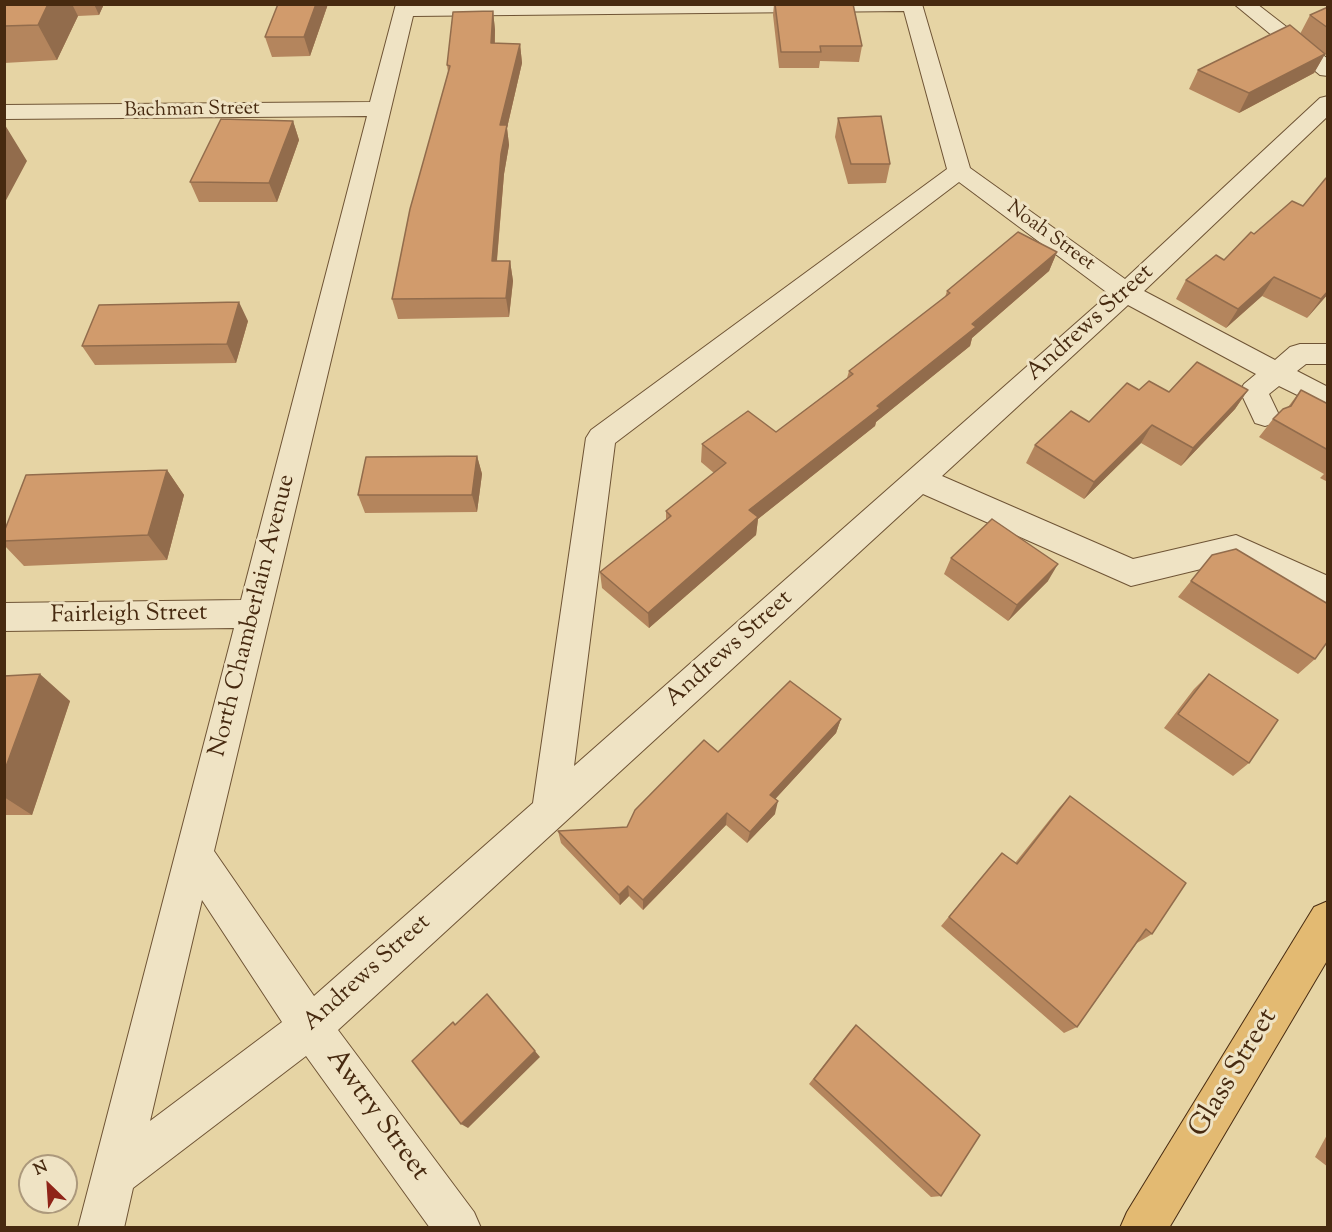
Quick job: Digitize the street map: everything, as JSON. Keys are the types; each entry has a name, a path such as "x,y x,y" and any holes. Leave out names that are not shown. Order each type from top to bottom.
{"main road":[{"name":"Glass Street","path":"1143,1227 1328,921"}],"street":[{"path":"1244,4 1328,70"},
{"path":"405,7 912,5 959,171 601,438 550,810"},
{"name":"North Chamberlain Avenue","path":"101,1227 405,7"},
{"name":"Andrews Street","path":"114,1175 310,1027 1126,293 1328,103"},
{"name":"Bachman Street","path":"4,112 380,109"},
{"name":"Noah Street","path":"959,171 1126,293 1328,400"},
{"path":"1265,415 1254,390 1300,354 1328,354"},
{"path":"919,479 1131,573 1236,548 1328,591"},
{"name":"Fairleigh Street","path":"4,617 254,614"},
{"name":"Awtry Street","path":"194,854 310,1027 458,1227"}],"building":[{"path":"4,4 48,4 38,25 4,26"},
{"path":"278,4 316,4 304,37 265,37"},
{"path":"775,4 853,4 862,46 820,46 821,52 781,52"},
{"path":"1328,7 1328,28 1310,15"},
{"path":"493,11 491,43 520,44 500,125 507,125 501,154 492,261 510,261 506,298 392,299 410,209 450,66 447,65 453,12"},
{"path":"1290,25 1325,54 1249,93 1198,70"},
{"path":"881,116 890,164 851,164 838,118"},
{"path":"221,119 293,121 269,183 190,182"},
{"path":"1326,178 1328,179 1328,291 1321,299 1274,277 1238,309 1186,280 1216,255 1224,260 1251,232 1254,234 1292,201 1303,206"},
{"path":"1018,232 1057,252 972,324 976,327 877,406 880,408 749,510 758,517 648,613 600,572 671,516 666,511 726,463 702,444 748,411 776,432 853,374 849,371 950,293 947,291"},
{"path":"239,302 227,344 82,346 99,305"},
{"path":"1197,362 1248,390 1193,448 1152,425 1094,482 1035,445 1071,411 1089,422 1127,383 1139,390 1149,381 1169,392"},
{"path":"1301,390 1328,404 1328,450 1273,419 1283,409 1291,406"},
{"path":"477,456 472,495 358,495 366,457"},
{"path":"167,470 148,535 4,541 4,532 26,475"},
{"path":"992,519 1058,564 1017,605 951,558"},
{"path":"1236,549 1328,604 1328,641 1315,659 1191,581 1212,555"},
{"path":"40,674 4,772 4,676"},
{"path":"1209,674 1278,720 1249,763 1178,714"},
{"path":"790,681 841,719 770,795 778,801 750,832 727,813 643,900 628,886 619,895 558,831 627,827 635,810 704,740 718,752"},
{"path":"1070,796 1186,883 1152,934 1146,929 1077,1027 949,917 1002,853 1017,864"},
{"path":"487,994 535,1051 461,1124 412,1061"},
{"path":"856,1025 980,1135 941,1196 814,1079"}]}
